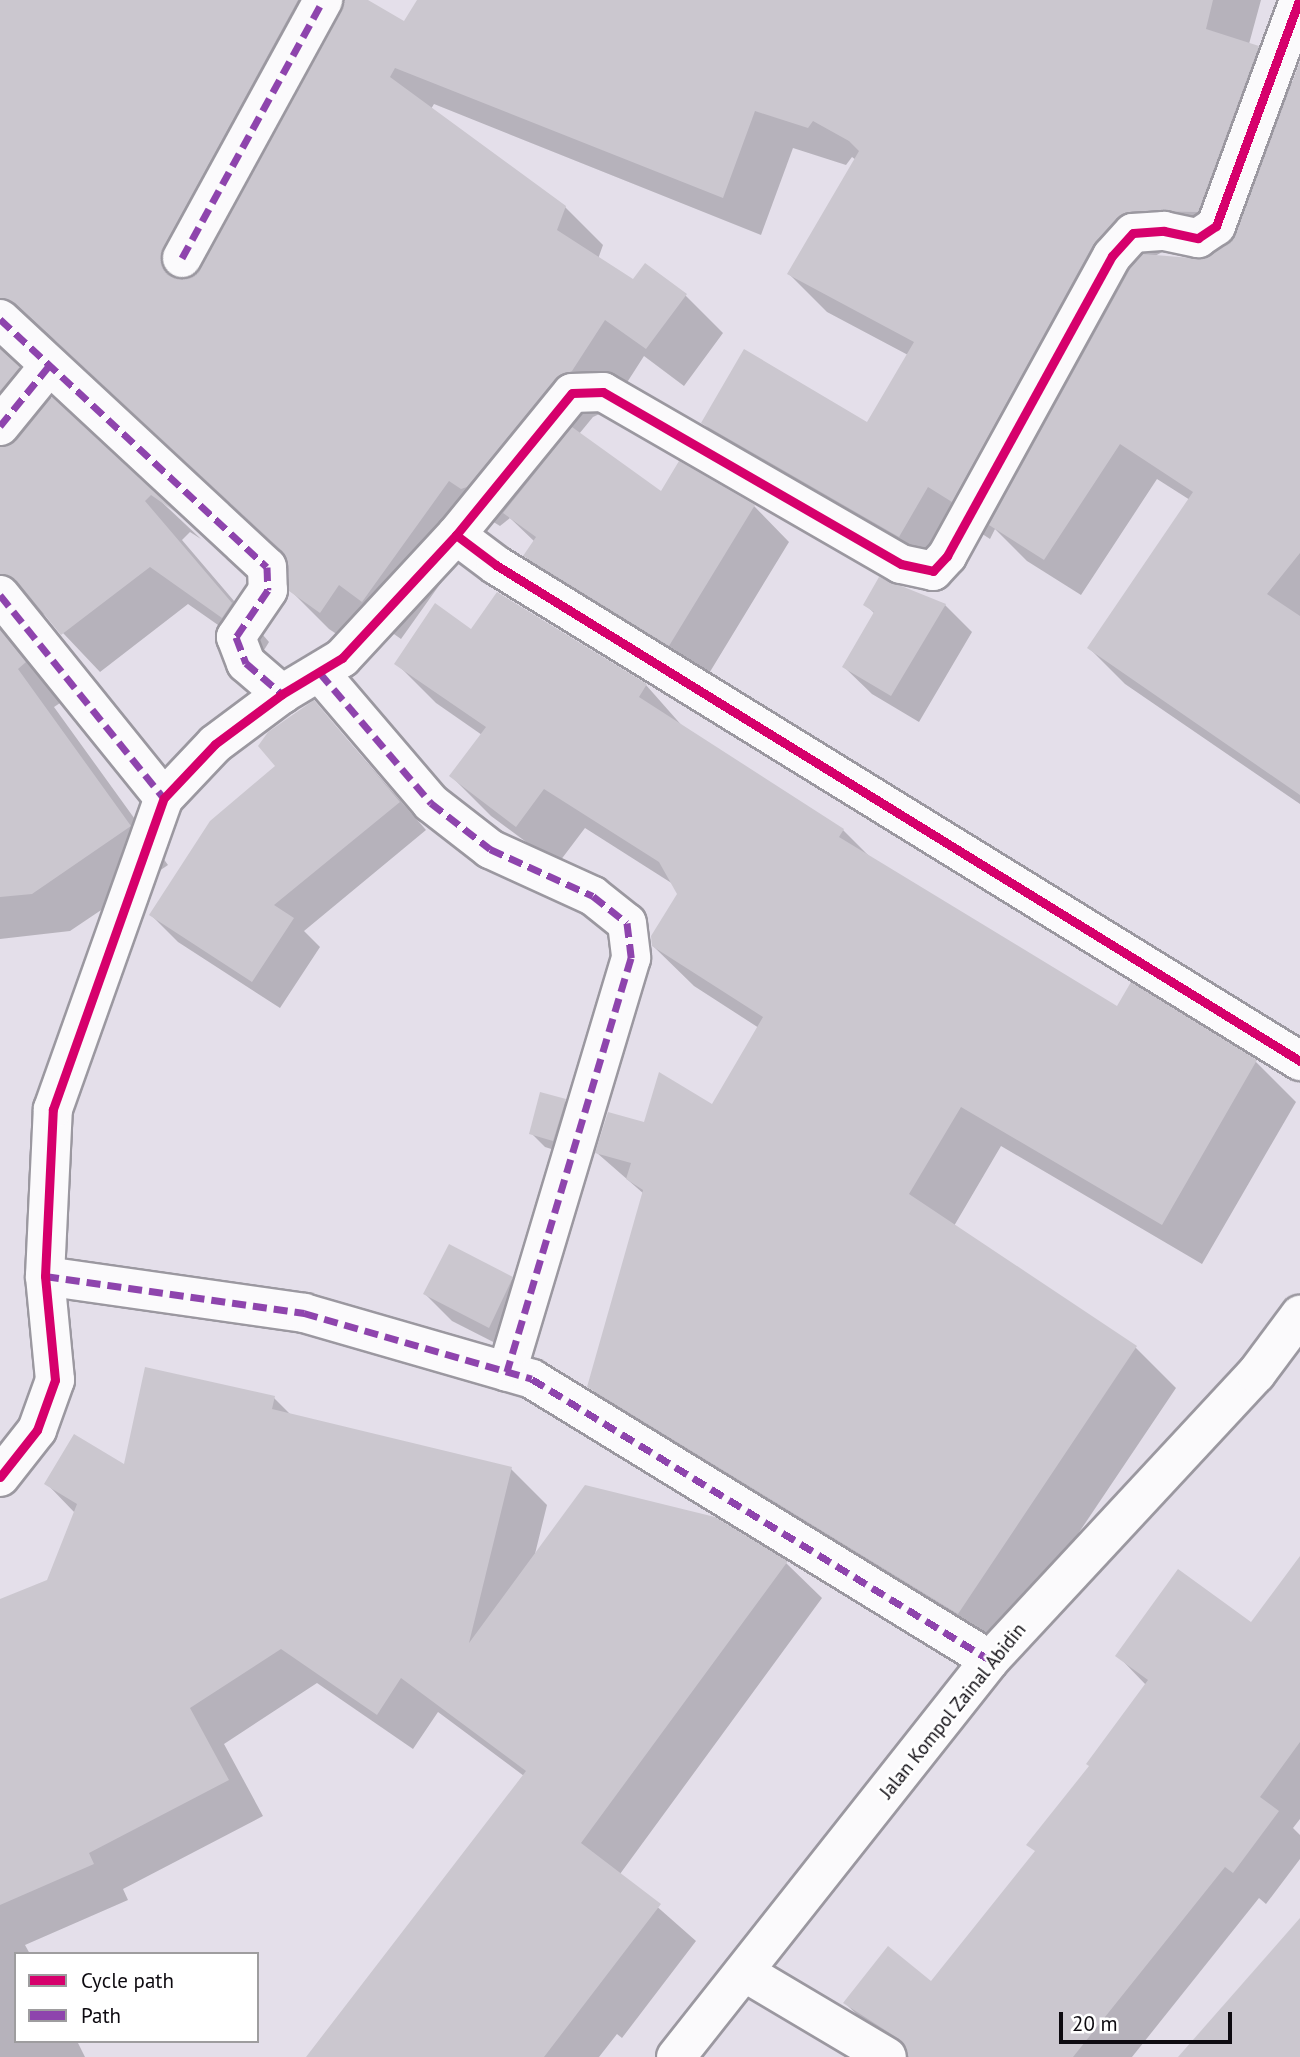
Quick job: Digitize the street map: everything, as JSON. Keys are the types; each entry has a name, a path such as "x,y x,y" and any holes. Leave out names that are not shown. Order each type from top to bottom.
{"street":[{"path":"183,258 323,0"},
{"path":"0,1477 37,1430 55,1380 45,1276 53,1109 164,798 215,744 282,694 342,659 456,535 572,393 603,392 901,564 933,571 947,556 1112,256 1133,233 1164,230 1198,238 1216,226 1299,0"},
{"path":"0,319 267,567 268,590 236,637 246,663 282,694"},
{"path":"0,426 50,366"},
{"path":"456,535 496,565 1300,1061"},
{"path":"0,595 164,798"},
{"path":"320,673 430,803 490,849 593,896 627,923 632,958 507,1371"},
{"path":"45,1276 304,1313 532,1379 990,1660"},
{"name":"Jalan Kompol Zainal Abidin","path":"676,2057 990,1660 1256,1374 1300,1315"},
{"path":"744,1972 887,2057"}],"building":[{"path":"0,0 298,0 163,248 163,269 182,280 201,268 345,0 368,0 404,21 417,0 1213,0 1206,29 1259,46 1198,212 1132,211 1117,218 1093,245 952,502 928,487 899,537 701,423 744,349 867,422 914,342 787,274 859,151 849,141 813,121 808,128 755,111 723,198 395,68 390,77 566,206 557,230 633,279 645,263 687,294 646,349 605,320 572,371 555,379 467,487 461,489 449,481 362,602 339,585 320,613 289,591 289,566 282,551 15,303 0,298"},
{"path":"1300,61 1300,553 1267,594 1300,616 1300,795 1087,648 1193,492 1120,444 1044,560 989,525 1130,269 1143,254 1203,259 1236,234"},
{"path":"0,349 20,367 0,391"},
{"path":"52,397 177,513 151,495 145,501 232,603 222,618 150,567 61,635 17,581 0,574 0,447 17,440"},
{"path":"572,427 661,491 679,461 755,505 669,646 523,556 536,537 503,513"},
{"path":"879,577 946,604 891,696 842,667 874,612 863,605"},
{"path":"497,592 647,684 639,697 844,829 839,837 1117,1006 1131,982 1257,1060 1162,1225 961,1107 909,1194 1137,1346 958,1614 587,1387 643,1190 626,1179 631,1163 595,1153 608,1112 644,1122 659,1072 712,1104 763,1017 652,946 651,936 677,894 659,862 544,789 516,827 449,776 486,727 394,664 435,603 471,629"},
{"path":"0,630 26,662 18,669 131,826 32,894 0,897"},
{"path":"314,700 400,802 274,905 294,918 252,982 149,915 210,821 275,766 258,746 268,732"},
{"path":"540,1092 566,1099 553,1141 529,1134"},
{"path":"449,1244 513,1277 489,1328 423,1294"},
{"path":"145,1367 275,1396 272,1409 512,1467 469,1643 585,1485 715,1517 788,1561 581,1843 661,1904 544,2057 306,2057 526,1771 401,1678 377,1715 281,1649 190,1708 229,1780 89,1853 94,1864 0,1905 0,1599 47,1580 77,1504 44,1484 74,1434 124,1464"},
{"path":"1300,1556 1300,1742 1260,1797 1279,1811 1233,1873 1225,1867 1073,2057 909,2057 899,2039 843,2003 888,1946 931,1981 1035,1851 1026,1845 1089,1766 1086,1764 1148,1680 1115,1656 1178,1569 1251,1622"},
{"path":"1300,1918 1300,2057 1178,2057"}],"marked path":[{"path":"182,258 323,0"},
{"path":"0,319 267,567 268,590 236,637 246,663 282,694"},
{"path":"0,426 49,366"},
{"path":"0,595 164,798"},
{"path":"320,673 431,803 490,849 593,896 627,923 631,958 507,1372"},
{"path":"45,1276 304,1313 532,1379 990,1660"}],"cycle path":[{"path":"456,535 572,393 603,392 901,564 933,571 947,556 1112,256 1133,233 1164,231 1198,238 1216,226 1299,0"},
{"path":"0,1477 37,1430 55,1380 45,1276 53,1109 164,798 215,744 282,694 342,658 456,535 496,565 1300,1061"}]}
